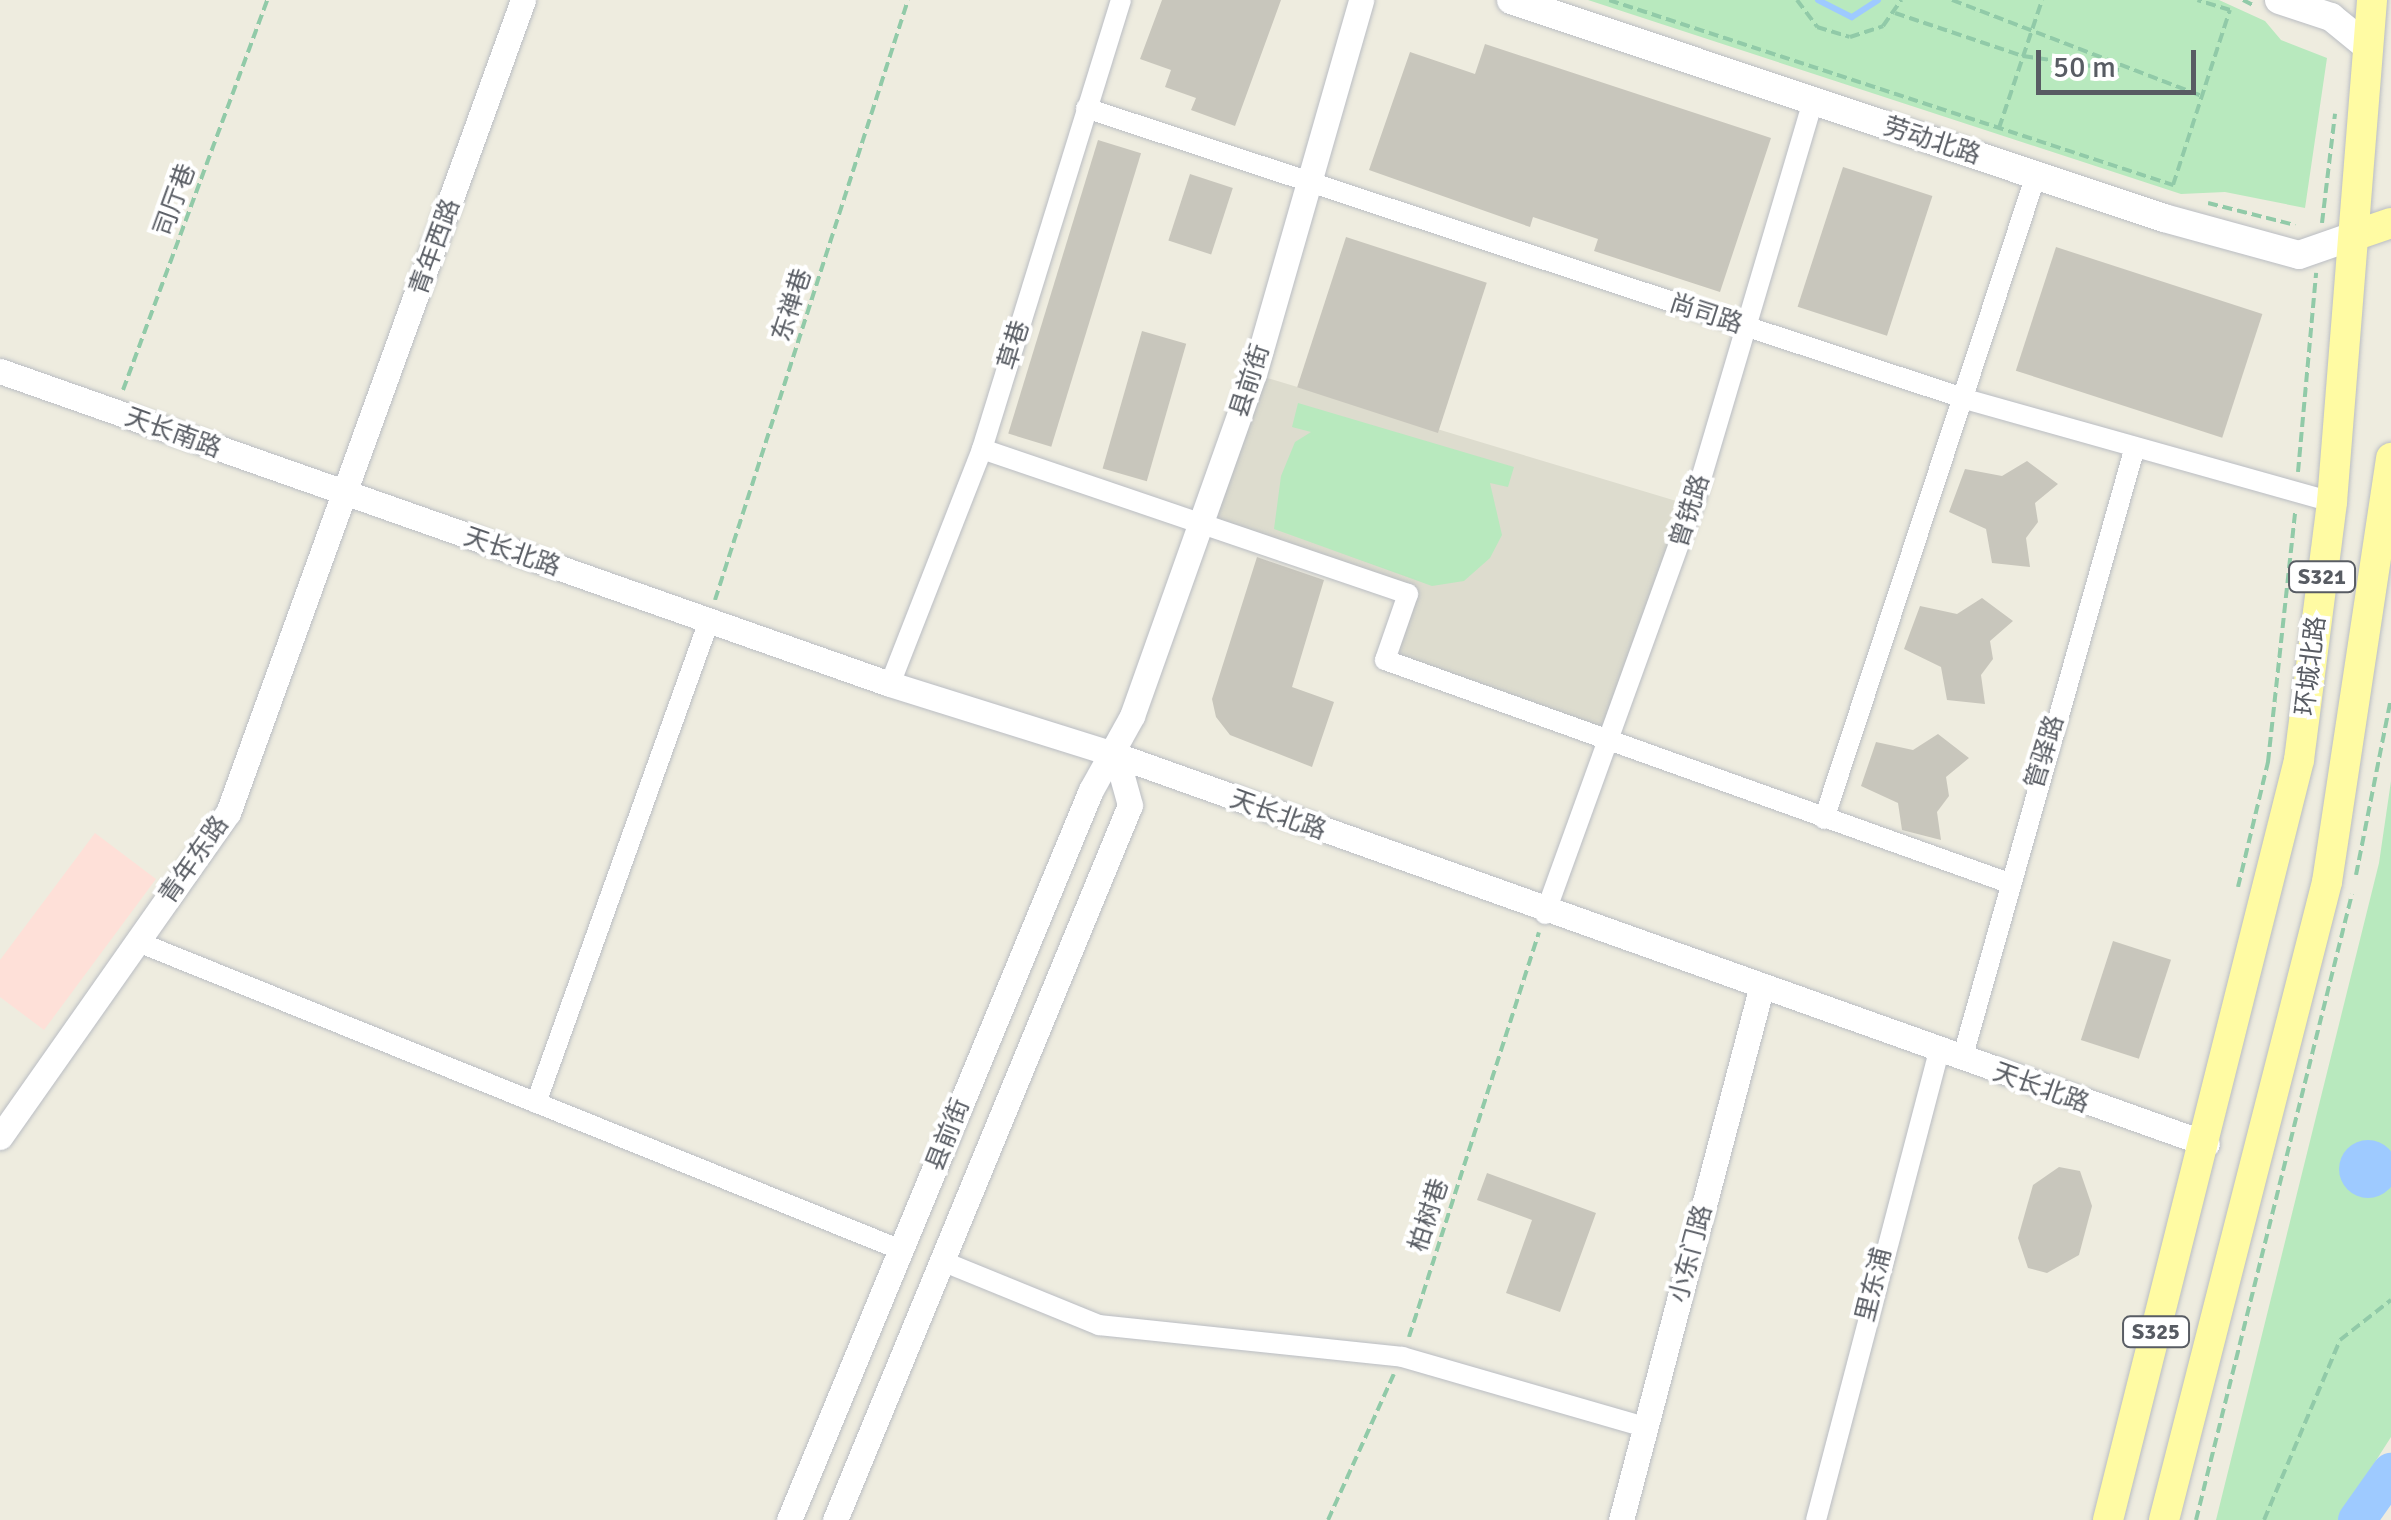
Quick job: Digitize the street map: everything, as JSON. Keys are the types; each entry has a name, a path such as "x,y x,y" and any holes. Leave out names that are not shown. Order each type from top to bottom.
{"main road":[{"name":"劳动北路","path":"1510,0 2036,176 2299,255 2356,236"},
{"path":"2279,0 2331,17 2391,70"},
{"name":"环城北路","path":"2207,1144 2299,760 2332,502 2372,0"},
{"path":"2356,236 2391,223"},
{"name":"环城北路","path":"2164,1520 2327,882 2391,458"},
{"name":"S325","path":"2108,1520 2207,1144"}],"street":[{"name":"青年西路","path":"346,494 523,0"},
{"name":"草巷","path":"890,684 982,449 1121,0"},
{"name":"县前街","path":"789,1520 1091,790 1116,755 1199,528 1309,184 1361,0"},
{"name":"曾铣路","path":"1545,914 1693,506 1813,101"},
{"name":"尚司路","path":"1086,108 1968,400 2332,502"},
{"path":"1824,820 1968,400 2036,176"},
{"name":"天长南路","path":"0,371 346,494"},
{"name":"管驿路","path":"1951,1055 2136,448"},
{"path":"982,449 1199,528 1408,594 1386,660 1610,736 1824,820 2006,882"},
{"name":"天长北路","path":"346,494 890,684 1116,755 1545,914 2207,1144"},
{"name":"青年东路","path":"0,1137 228,813 346,494"},
{"path":"536,1103 708,621"},
{"name":"县前街","path":"835,1520 1130,805 1116,755"},
{"path":"138,942 901,1250"},
{"name":"小东门路","path":"1621,1520 1761,989"},
{"name":"里东浦","path":"1816,1520 1951,1055"},
{"path":"942,1261 1099,1324 1402,1358 1646,1426"}],"path":[{"name":"司厅巷","path":"115,412 266,0"},
{"name":"东禅巷","path":"708,621 908,0"},
{"path":"1609,0 2173,185 2230,10 2198,0"},
{"path":"1636,8 1638,0"},
{"path":"1797,0 1818,27 1850,37 1895,13 1901,0"},
{"path":"1952,0 2033,27 2124,71 2202,96"},
{"path":"1998,130 2042,0"},
{"path":"1895,13 2023,56 2124,71"},
{"path":"2237,893 2268,762 2337,100"},
{"name":"柏树巷","path":"1328,1520 1402,1358 1545,914"},
{"path":"2264,1520 2340,1340 2391,1300"}],"shaded area":[{"path":"1254,374 1693,506 1610,735 1385,660 1407,595 1199,528"},
{"path":"95,833 156,879 44,1030 0,997 0,960"}],"green space":[{"path":"1588,0 2219,0 2265,21 2281,40 2327,58 2305,208 2225,192 2181,194"},
{"path":"1298,403 1514,467 1508,487 1490,483 1502,535 1490,558 1464,581 1432,586 1274,529 1281,476 1295,442 1311,432 1292,427"},
{"path":"2391,781 2391,1437 2338,1520 2216,1520 2379,863"}],"water":[{"path":"2368,1140 2389,1148 2397,1169 2389,1190 2368,1198 2347,1190 2339,1169 2347,1148"}],"building":[{"path":"1162,0 1281,0 1235,126 1191,110 1196,98 1165,87 1171,70 1140,59"},
{"path":"1485,44 1771,138 1720,292 1594,251 1598,239 1533,217 1530,227 1369,170 1410,52 1475,74"},
{"path":"1098,140 1141,153 1051,447 1008,434"},
{"path":"1843,167 1932,196 1887,336 1798,307"},
{"path":"1190,174 1233,188 1211,254 1168,241"},
{"path":"1346,237 1487,283 1438,433 1297,387"},
{"path":"2056,247 2262,314 2222,438 2016,371"},
{"path":"1142,331 1186,344 1147,481 1103,468"},
{"path":"2027,461 2058,484 2035,503 2038,522 2026,538 2030,567 1992,563 1986,529 1949,512 1965,469 2002,476"},
{"path":"1257,557 1324,580 1292,687 1334,702 1312,767 1230,735 1216,717 1212,699"},
{"path":"1982,598 2013,621 1990,641 1993,659 1981,675 1985,704 1947,700 1941,667 1904,649 1920,606 1957,614"},
{"path":"1938,734 1969,758 1946,777 1949,796 1937,812 1941,840 1902,830 1898,803 1861,786 1876,742 1913,750"},
{"path":"2113,941 2171,960 2139,1059 2081,1040"},
{"path":"2059,1167 2080,1171 2092,1206 2079,1255 2047,1273 2028,1268 2018,1238 2033,1185"},
{"path":"1487,1173 1596,1213 1560,1312 1506,1293 1532,1220 1477,1200"}],"waterway":[{"path":"1818,0 1852,17 1878,0"},
{"path":"2357,1520 2391,1472"}]}
